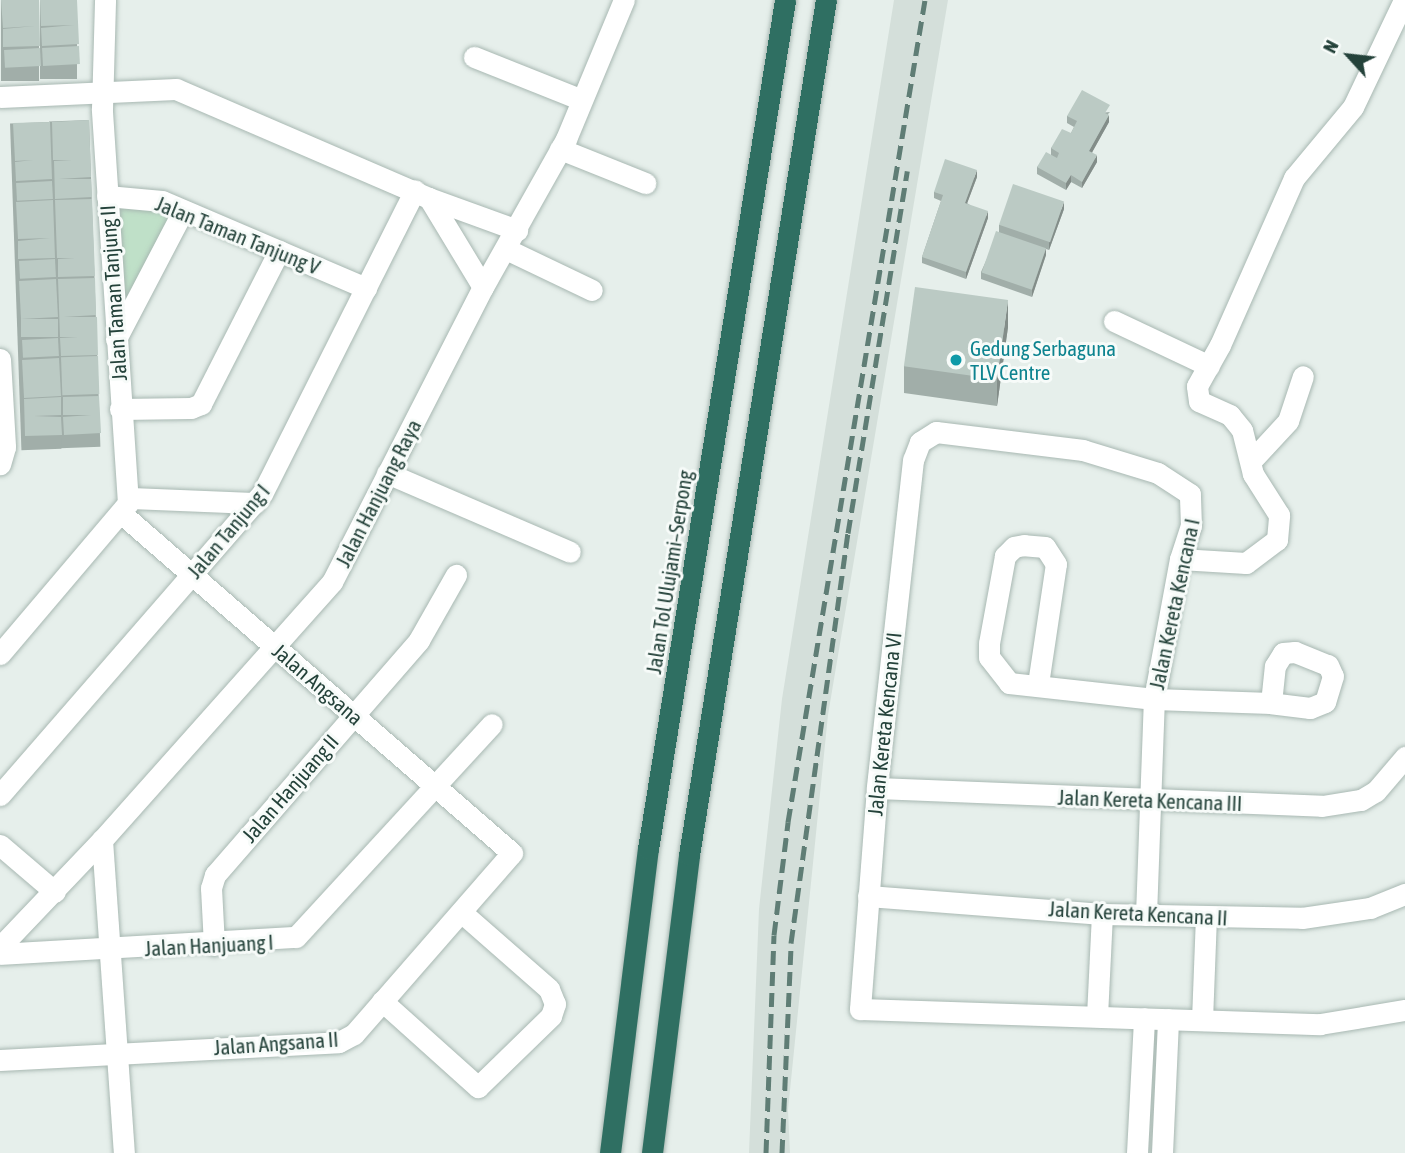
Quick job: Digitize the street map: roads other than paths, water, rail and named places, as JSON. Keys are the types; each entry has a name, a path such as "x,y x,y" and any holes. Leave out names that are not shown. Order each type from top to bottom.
{"highway":[{"name":"Jalan Tol Ulujami–Serpong","path":"610,1153 648,849 785,0"},
{"path":"652,1153 659,1079 692,842 826,0"}],"street":[{"name":"Jalan Taman Tanjung II","path":"105,0 101,94 125,506"},
{"name":"Jalan Hanjuang Raya","path":"0,947 102,840 332,582 483,287 560,149 624,0"},
{"path":"1180,559 1246,563 1277,540 1279,515 1270,494 1256,480 1252,460 1238,422 1196,397 1199,380 1209,366 1294,178 1353,107 1404,0"},
{"path":"474,57 582,100"},
{"path":"0,97 176,89 422,194 517,230"},
{"path":"560,149 645,183"},
{"path":"422,194 483,287"},
{"name":"Jalan Tanjung I","path":"0,795 256,503 279,466 366,288 422,194"},
{"name":"Jalan Taman Tanjung V","path":"107,196 147,198 366,288"},
{"path":"116,339 183,211"},
{"path":"506,249 592,290"},
{"path":"121,409 191,408 201,404 279,251"},
{"path":"1114,321 1209,366"},
{"path":"0,359 5,447 0,464"},
{"path":"1252,460 1284,428 1303,376"},
{"name":"Jalan Kereta Kencana I","path":"920,442 936,432 1083,450 1158,473 1190,494 1194,510 1180,559 1154,699 1146,915"},
{"name":"Jalan Kereta Kencana VI","path":"920,442 913,460 877,788 859,1007 1097,1016"},
{"path":"387,473 570,552"},
{"path":"0,654 125,506 256,503"},
{"name":"Jalan Angsana","path":"125,506 193,574 433,785 510,848 512,855"},
{"path":"1038,684 1056,564 1045,547 1024,545 1014,547 1005,556 989,657 1009,683 1019,687 1038,684 1154,699 1271,703"},
{"name":"Jalan Hanjuang II","path":"214,945 211,888 215,875 419,640 456,575"},
{"name":"Jalan Hanjuang I","path":"0,954 110,951 287,940 307,930 433,785 492,724"},
{"name":"Jalan Kereta Kencana III","path":"877,788 1149,801 1348,803 1376,791 1405,757"},
{"path":"102,840 124,1153"},
{"path":"0,845 55,891"},
{"name":"Jalan Angsana II","path":"0,1060 339,1042 354,1034 512,855"},
{"name":"Jalan Kereta Kencana II","path":"868,896 1102,914 1206,918 1336,915 1405,894"},
{"path":"382,1001 478,1087 551,1016 555,1004 549,989 461,912"},
{"path":"1102,914 1097,1016 1320,1024 1405,1010"},
{"path":"1202,1020 1206,918"},
{"path":"1137,1153 1144,1018"},
{"path":"1161,1153 1168,1019"}],"railway":[{"path":"766,1153 774,935 788,822 925,0"},
{"path":"782,1153 791,943 848,533 907,171"}],"place":[{"name":"Gedung Serbaguna TLV Centre","path":"956,360"}]}
